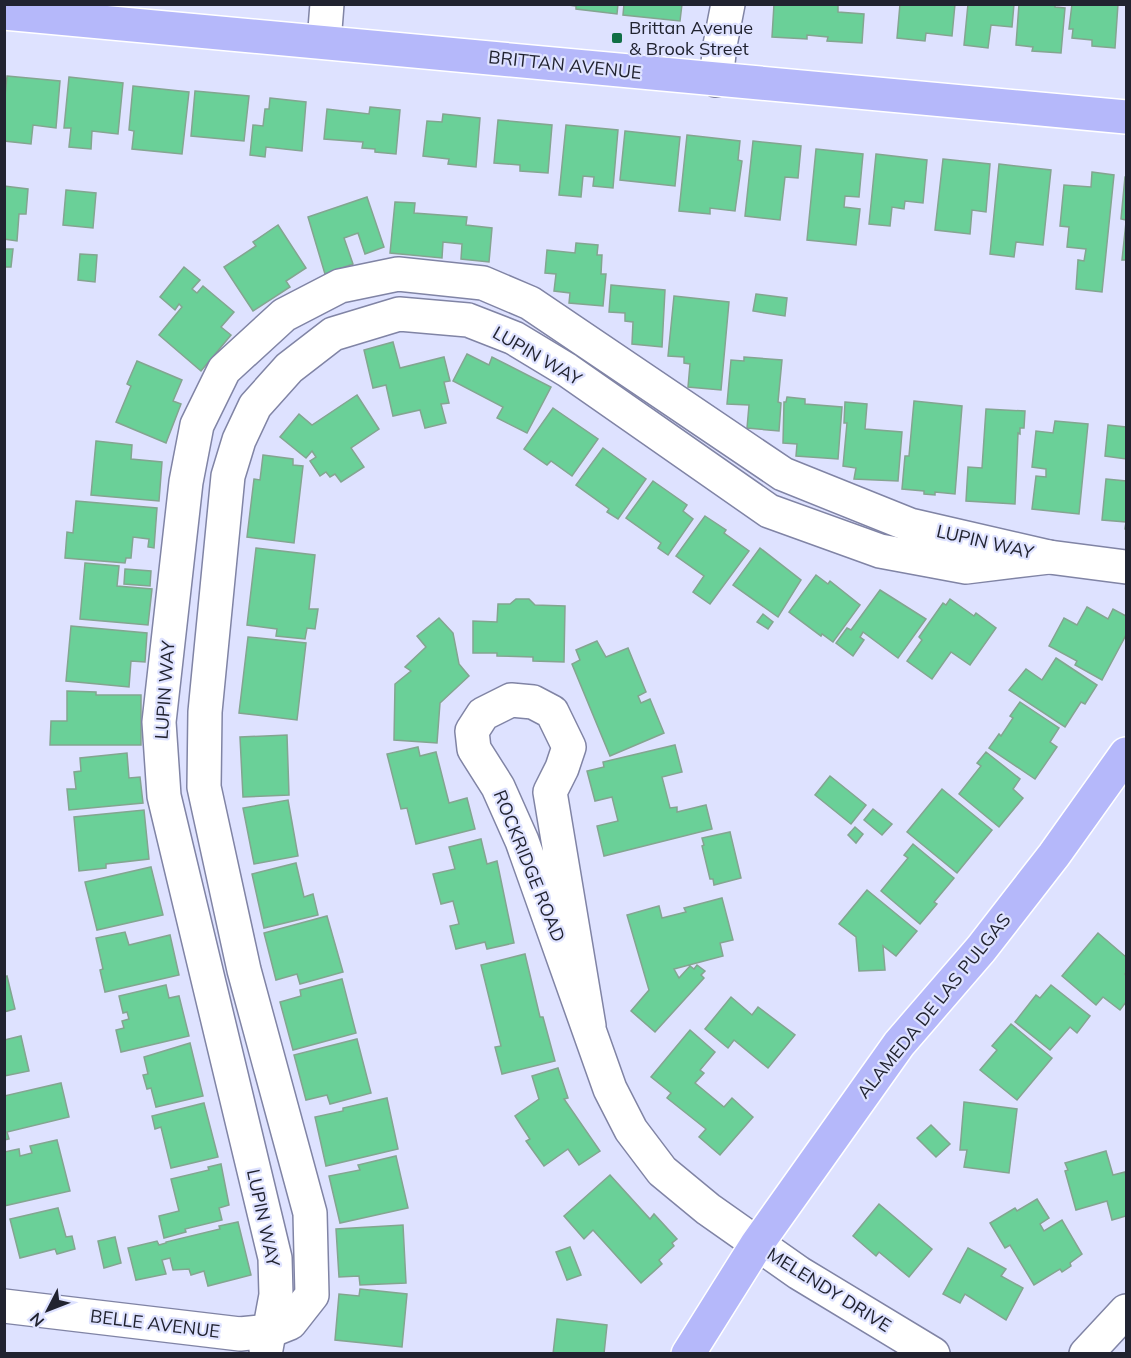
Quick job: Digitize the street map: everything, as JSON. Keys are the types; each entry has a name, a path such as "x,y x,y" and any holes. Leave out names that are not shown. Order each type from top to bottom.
{"main road":[{"name":"BRITTAN AVENUE","path":"4,13 1126,117"},
{"name":"ALAMEDA DE LAS PULGAS","path":"688,1353 757,1244 899,1044 981,948 1054,855 1126,753"}],"street":[{"path":"324,42 327,4"},
{"path":"716,80 728,4"},
{"name":"LUPIN WAY","path":"267,1342 276,1295 275,1258 164,796 159,722 186,482 197,425 224,370 284,315 340,286 398,274 483,283 530,303 783,474 910,525 1049,557 1126,567"},
{"name":"LUPIN WAY","path":"267,1342 290,1323 312,1295 310,1213 244,970 206,799 204,787 205,712 228,476 239,440 255,406 289,368 333,334 399,314 468,320 514,338 567,370 769,511 880,551 966,567 1049,557"},
{"name":"ROCKRIDGE ROAD","path":"589,1026 550,792 569,747 552,712 533,702 511,700 483,714 472,731 474,749 498,787 522,841 610,1089 631,1130 662,1171 708,1209 757,1244"},
{"name":"MELENDY DRIVE","path":"757,1244 799,1273 933,1353"},
{"name":"BELLE AVENUE","path":"4,1306 240,1334 267,1342"},
{"path":"1086,1353 1126,1311"}],"building":[{"path":"561,4 618,4 617,14 576,9 576,6"},
{"path":"624,4 682,4 680,21 623,15"},
{"path":"774,4 838,4 838,12 864,14 862,43 827,41 828,37 807,35 807,39 772,37"},
{"path":"900,4 955,4 952,36 926,33 925,41 897,38"},
{"path":"968,4 1014,4 1012,27 991,25 988,48 964,45"},
{"path":"1019,4 1055,4 1055,7 1065,8 1061,53 1032,51 1033,47 1016,45"},
{"path":"1072,4 1118,4 1115,48 1092,46 1092,40 1072,38 1073,29 1069,29"},
{"path":"7,76 60,81 56,128 33,125 31,144 4,141"},
{"path":"69,77 123,83 118,134 92,131 91,149 69,147 71,128 64,128"},
{"path":"133,86 189,92 182,154 132,149 134,131 129,130"},
{"path":"195,91 249,96 244,141 191,136"},
{"path":"270,98 306,102 302,151 266,147 265,157 250,155 253,125 263,126 265,109 269,109"},
{"path":"370,107 400,110 396,154 362,148 363,142 324,139 327,109 369,114"},
{"path":"443,114 480,118 476,167 448,164 449,159 423,156 427,121 442,122"},
{"path":"498,120 552,125 548,173 520,171 520,165 494,163"},
{"path":"566,125 618,130 613,188 593,186 594,177 583,176 581,197 559,195"},
{"path":"625,131 680,137 675,186 620,180"},
{"path":"687,135 740,141 738,160 742,161 735,211 710,208 710,214 679,211"},
{"path":"753,141 801,146 798,178 785,177 780,220 745,216"},
{"path":"816,149 863,154 859,197 845,196 844,207 860,209 856,245 807,240"},
{"path":"876,154 927,160 923,203 905,201 904,209 892,207 890,226 869,224"},
{"path":"943,159 990,164 986,212 972,210 970,234 935,230"},
{"path":"999,164 1051,170 1043,245 1016,242 1014,257 990,254"},
{"path":"1092,172 1114,175 1102,292 1076,289 1078,260 1084,261 1086,249 1067,247 1069,227 1060,226 1064,185 1091,187"},
{"path":"1126,177 1126,220 1121,219"},
{"path":"4,186 28,189 26,214 19,214 17,241 4,239"},
{"path":"66,190 96,193 93,228 63,225"},
{"path":"367,197 384,247 365,254 358,233 344,238 353,264 325,274 308,217"},
{"path":"395,202 415,203 414,213 467,217 466,225 492,228 489,262 461,259 462,244 443,242 442,258 390,253"},
{"path":"1126,222 1126,260 1122,260"},
{"path":"278,225 306,268 286,281 290,287 253,311 224,267 256,246 253,242"},
{"path":"576,243 598,245 597,255 602,255 601,274 606,274 603,306 569,303 570,293 554,291 556,274 545,273 547,250 575,253"},
{"path":"4,249 13,249 11,267 4,267"},
{"path":"80,254 97,255 95,282 78,280"},
{"path":"184,267 200,280 192,289 197,293 203,286 234,312 221,327 231,335 201,371 159,335 182,307 179,304 175,310 160,297"},
{"path":"611,285 665,290 662,347 632,344 633,322 625,321 625,313 609,312"},
{"path":"756,294 787,298 785,316 753,311"},
{"path":"674,296 729,302 721,390 688,387 690,364 684,363 684,357 668,356"},
{"path":"393,342 400,368 444,357 450,381 444,382 449,403 441,404 446,423 425,428 420,410 393,416 386,385 373,388 364,350"},
{"path":"467,354 489,365 492,357 551,387 527,433 497,418 503,407 453,381"},
{"path":"744,357 782,360 778,402 781,403 779,431 747,428 749,405 727,404 731,360 744,361"},
{"path":"137,361 182,380 173,401 181,404 166,443 116,422 131,386 127,384"},
{"path":"357,395 379,429 351,448 364,467 341,482 335,474 330,477 326,472 320,476 310,461 316,457 312,451 306,458 280,437 299,414 312,425"},
{"path":"787,397 805,399 805,404 842,407 838,459 796,456 797,444 783,443 784,402"},
{"path":"914,401 962,406 955,494 935,492 935,495 924,494 924,491 902,489 905,456 909,456"},
{"path":"845,402 867,404 865,429 902,432 898,481 854,479 856,468 843,466 847,423 844,423"},
{"path":"553,408 598,439 572,476 551,461 547,465 524,449"},
{"path":"986,409 1025,411 1024,428 1020,428 1020,434 1018,433 1015,504 966,501 968,467 982,468"},
{"path":"1055,421 1088,424 1079,514 1032,509 1036,476 1046,477 1046,469 1032,467 1036,431 1053,433"},
{"path":"1108,425 1126,427 1126,459 1105,456"},
{"path":"96,441 132,445 131,459 162,462 159,501 91,495"},
{"path":"603,448 646,479 618,519 607,512 609,509 576,485"},
{"path":"263,455 293,459 293,465 303,466 294,543 247,537 254,479 260,480"},
{"path":"1106,479 1126,481 1126,522 1102,520"},
{"path":"653,481 687,505 683,511 693,519 668,555 658,548 661,543 626,518"},
{"path":"76,501 157,508 154,548 148,547 149,539 133,537 131,558 126,558 125,563 65,558 67,532 73,533"},
{"path":"705,516 726,530 724,533 749,551 710,604 693,592 704,576 676,556"},
{"path":"256,548 315,555 309,609 318,609 315,629 307,628 305,639 276,636 277,629 247,625"},
{"path":"760,548 801,580 778,617 733,585"},
{"path":"85,563 119,566 117,586 152,589 148,625 80,619"},
{"path":"125,569 151,571 150,586 124,584"},
{"path":"816,575 828,584 830,581 860,605 833,642 822,634 821,636 789,612"},
{"path":"880,590 926,619 898,658 863,632 860,637 864,640 853,656 836,643 847,628 851,630"},
{"path":"516,599 529,599 535,605 565,606 564,662 533,661 533,657 497,656 497,653 473,653 473,621 497,622 498,604 510,604"},
{"path":"950,599 974,616 976,613 996,628 970,665 951,652 932,679 907,661 922,640 919,637 943,603 946,605"},
{"path":"1087,607 1108,619 1113,609 1126,616 1126,635 1102,680 1075,665 1077,661 1049,646 1064,618 1077,625"},
{"path":"763,614 773,622 768,629 757,622"},
{"path":"439,618 453,633 459,664 469,676 440,703 437,743 394,740 395,684 411,671 405,667 426,647 417,636"},
{"path":"71,626 147,633 145,662 131,661 129,687 66,681"},
{"path":"248,637 306,643 297,720 239,713"},
{"path":"597,641 606,657 628,648 646,692 638,696 641,703 650,699 664,733 610,756 572,664 580,660 576,650"},
{"path":"1056,658 1097,685 1085,704 1081,702 1065,727 1009,690 1026,669 1042,680"},
{"path":"67,691 96,692 96,695 141,695 141,745 50,745 51,721 67,721"},
{"path":"1020,702 1059,728 1050,742 1057,747 1035,779 989,748 999,734 1001,736 1013,718 1010,716"},
{"path":"287,735 289,795 243,797 240,737"},
{"path":"675,745 682,772 662,777 670,808 677,807 677,812 706,805 712,829 604,856 597,826 618,821 612,797 595,801 587,771 604,767 603,762"},
{"path":"418,747 420,756 436,752 449,803 467,798 475,829 416,844 407,808 401,809 387,754"},
{"path":"986,752 1020,779 1013,789 1023,798 999,827 959,794 981,766 977,763"},
{"path":"127,753 129,778 140,777 143,803 69,810 67,789 76,789 74,772 81,771 80,758"},
{"path":"830,776 866,805 851,824 815,795"},
{"path":"942,789 992,830 957,873 907,832"},
{"path":"288,800 298,856 254,864 243,808"},
{"path":"873,809 892,824 882,835 864,820"},
{"path":"144,810 149,859 106,864 106,868 79,871 74,817"},
{"path":"855,827 863,834 856,843 848,835"},
{"path":"730,832 741,878 714,885 713,879 710,879 702,838"},
{"path":"481,839 487,864 497,861 514,943 487,949 485,942 456,949 450,926 459,924 453,901 441,904 433,874 455,869 449,847"},
{"path":"913,844 954,878 934,902 937,904 920,924 881,891 908,858 904,855"},
{"path":"296,863 304,897 313,894 318,915 264,928 252,874"},
{"path":"151,867 163,915 97,930 85,882"},
{"path":"867,890 917,931 896,956 883,946 885,970 859,971 856,937 839,924"},
{"path":"722,898 733,940 720,943 723,956 674,969 679,978 690,966 694,969 697,965 705,971 701,975 704,978 655,1032 631,1011 649,990 627,915 659,906 662,918 686,912 684,908"},
{"path":"327,916 343,972 300,984 297,974 276,980 264,933"},
{"path":"125,932 129,945 170,935 179,975 105,992 100,970 103,969 96,938"},
{"path":"1098,933 1126,957 1126,1002 1120,1010 1103,997 1096,1005 1062,976"},
{"path":"525,954 540,1017 543,1017 555,1061 502,1074 495,1047 501,1046 481,965"},
{"path":"7,976 15,1009 4,1012 4,977"},
{"path":"342,979 356,1033 293,1050 280,1002 301,996 300,990"},
{"path":"166,985 169,998 179,996 189,1036 121,1052 116,1030 124,1028 122,1021 129,1019 127,1012 123,1013 119,996"},
{"path":"1051,985 1090,1016 1077,1033 1070,1027 1050,1050 1015,1022 1036,995 1040,998"},
{"path":"731,997 752,1015 758,1007 795,1035 768,1068 734,1040 728,1048 705,1029"},
{"path":"1011,1024 1052,1058 1017,1100 980,1070 997,1050 992,1046"},
{"path":"690,1030 715,1052 700,1070 704,1073 695,1083 724,1107 732,1098 753,1117 720,1155 699,1137 706,1129 667,1098 671,1093 651,1077"},
{"path":"21,1036 29,1071 4,1076 4,1040"},
{"path":"357,1039 371,1093 330,1104 327,1095 306,1100 294,1055"},
{"path":"190,1043 203,1096 156,1107 151,1088 147,1089 143,1075 148,1074 144,1057"},
{"path":"558,1068 568,1098 564,1099 600,1151 579,1165 568,1149 544,1166 526,1141 530,1139 515,1116 539,1099 532,1076"},
{"path":"61,1083 69,1117 7,1132 9,1139 4,1140 4,1096"},
{"path":"387,1098 398,1149 326,1166 315,1117"},
{"path":"964,1102 1017,1109 1009,1173 964,1167 967,1150 960,1150"},
{"path":"204,1103 218,1157 171,1168 161,1127 155,1129 152,1116"},
{"path":"931,1125 950,1144 936,1157 917,1138"},
{"path":"57,1140 70,1191 4,1206 4,1152 19,1149 20,1156 32,1153 30,1146"},
{"path":"1106,1151 1113,1175 1125,1172 1126,1178 1126,1216 1112,1220 1107,1201 1076,1210 1065,1171 1068,1170 1065,1163"},
{"path":"396,1156 408,1208 340,1223 329,1176 360,1170 358,1165"},
{"path":"221,1164 229,1205 219,1208 222,1220 185,1229 186,1232 164,1238 159,1216 179,1211 171,1179 209,1170 208,1167"},
{"path":"610,1175 650,1219 654,1214 677,1239 672,1243 674,1246 659,1260 662,1264 641,1283 593,1230 584,1239 564,1216"},
{"path":"1037,1199 1049,1218 1040,1224 1044,1231 1062,1220 1082,1254 1062,1272 1060,1269 1034,1285 1010,1245 1005,1248 990,1223 1015,1208 1017,1211"},
{"path":"879,1204 932,1249 909,1277 879,1252 876,1256 853,1236"},
{"path":"58,1208 66,1237 72,1236 75,1249 57,1254 55,1249 20,1258 10,1219"},
{"path":"238,1222 251,1275 208,1286 204,1271 191,1275 189,1269 173,1270 170,1258 162,1260 166,1274 136,1280 128,1248 157,1241 159,1245"},
{"path":"403,1225 406,1283 360,1285 359,1276 339,1277 336,1229"},
{"path":"115,1237 121,1263 104,1268 98,1241"},
{"path":"570,1247 581,1275 567,1280 556,1252"},
{"path":"968,1248 1006,1269 1001,1276 1023,1288 1006,1320 965,1294 960,1303 943,1294"},
{"path":"360,1289 407,1294 402,1347 335,1340 339,1294 359,1296"},
{"path":"557,1319 607,1325 604,1354 553,1354"}],"place":[{"name":"Brittan Avenue & Brook Street","path":"617,38"}]}
